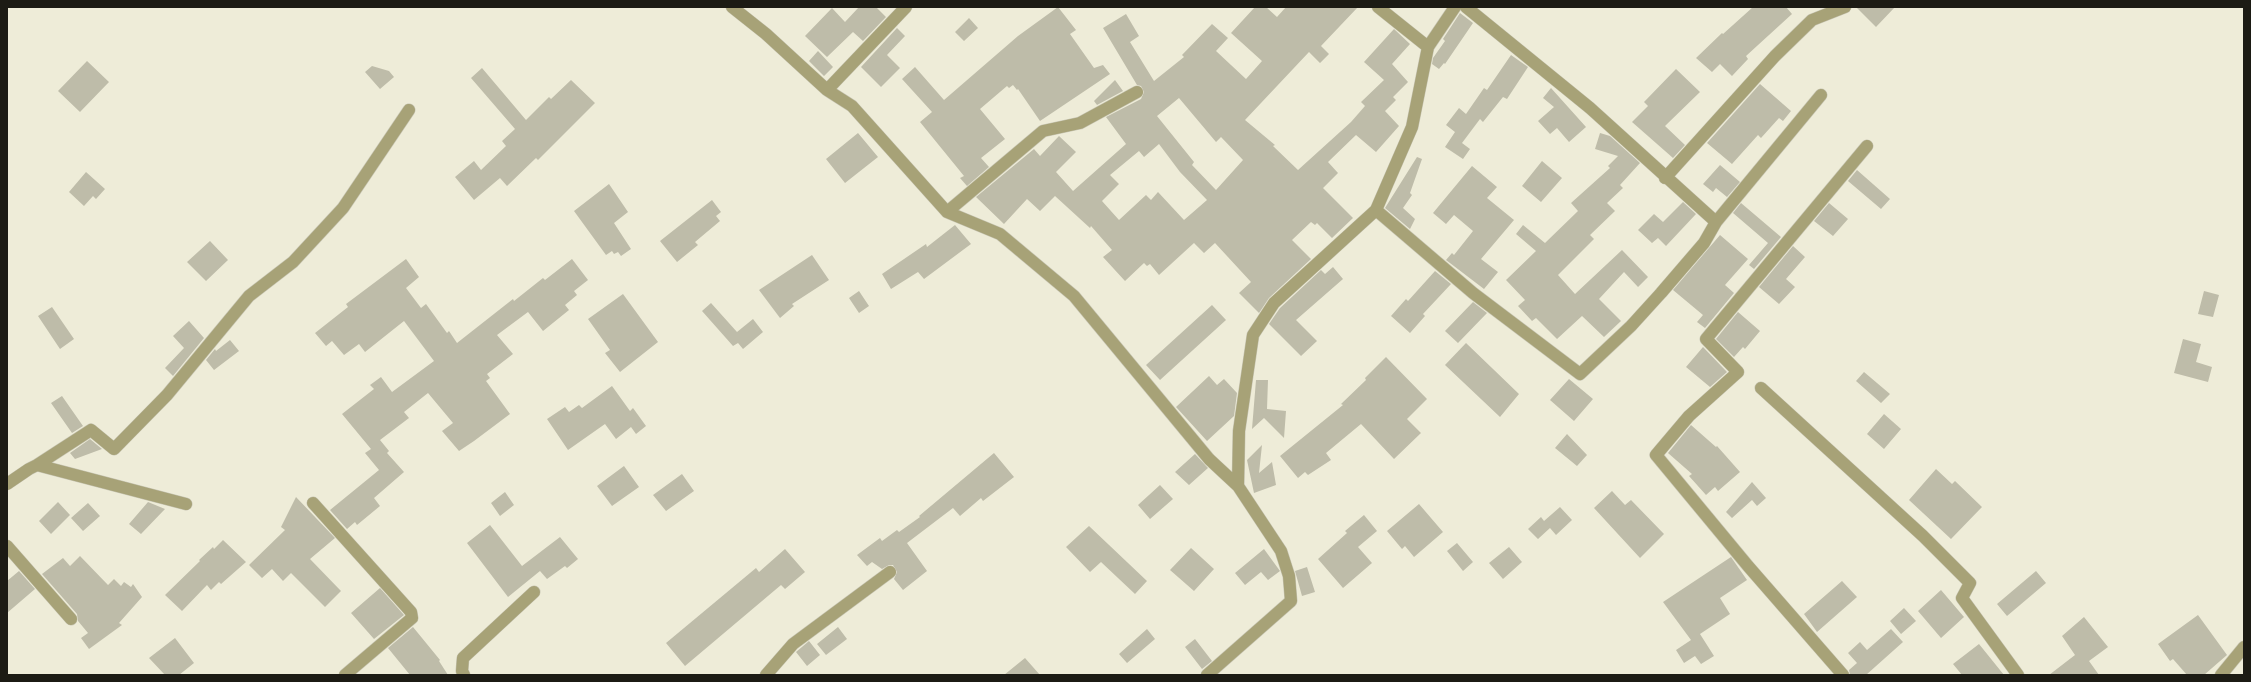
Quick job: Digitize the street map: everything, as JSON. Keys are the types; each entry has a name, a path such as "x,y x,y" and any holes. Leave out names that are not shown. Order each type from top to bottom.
{"street":[{"path":"732,7 766,34 828,90 852,106 947,212 1000,234 1074,296 1209,459 1238,486 1281,551 1289,576 1292,601 1207,675"},
{"path":"828,90 906,7"},
{"path":"1378,7 1428,47"},
{"path":"1238,486 1239,431 1253,335 1274,303 1376,210 1412,127 1428,47 1455,7"},
{"path":"1466,7 1590,108 1665,178 1716,222"},
{"path":"1665,178 1775,56 1812,20 1845,7"},
{"path":"947,212 1042,131 1080,123 1137,92"},
{"path":"1376,210 1473,293 1580,374 1631,326 1660,294 1704,243 1716,222 1821,95"},
{"path":"7,484 92,430 114,449 167,395 249,296 293,262 343,208 409,110"},
{"path":"1843,675 1748,566 1656,455 1689,416 1738,372 1706,339 1867,146"},
{"path":"1761,388 1923,536 1970,583 1962,598 2018,675"},
{"path":"37,465 186,504"},
{"path":"313,503 411,612 412,618 345,675"},
{"path":"7,546 71,619"},
{"path":"766,675 793,644 890,572"},
{"path":"464,675 462,671 463,658 534,592"},
{"path":"2221,675 2244,647"}],"building":[{"path":"859,7 876,7 886,17 863,41 853,32 827,57 805,36 832,8 845,22"},
{"path":"1058,7 1076,30 1070,34 1094,68 1103,65 1110,74 1040,121 1018,89 1017,90 1013,85 1009,88 1007,86 980,109 1005,139 981,158 989,167 967,186 960,178 964,176 920,122 932,112 902,79 915,67 944,100 1018,36"},
{"path":"1255,7 1266,7 1277,17 1286,7 1358,7 1321,46 1329,54 1320,63 1309,52 1245,120 1275,145 1273,146 1298,170 1351,122 1365,106 1361,102 1384,80 1364,62 1394,29 1410,44 1392,64 1408,82 1393,97 1396,100 1385,111 1399,126 1376,152 1356,135 1328,162 1338,173 1323,188 1353,218 1332,238 1317,223 1315,225 1311,222 1292,240 1311,259 1269,298 1259,313 1239,293 1251,282 1215,243 1204,253 1194,243 1159,275 1150,264 1147,266 1144,263 1125,281 1103,257 1112,250 1091,226 1090,228 1055,196 1040,211 1027,199 1004,224 976,197 1034,149 1040,156 1059,136 1076,152 1056,172 1073,191 1126,144 1106,117 1141,99 1144,92 1141,86 1137,85 1103,28 1126,14 1139,36 1130,42 1154,81 1184,57 1182,55 1212,24 1228,38 1216,51 1246,79 1262,61 1231,33","holes":["1179,98 1216,142 1221,137 1243,160 1216,190 1192,165 1194,162 1157,116","1159,144 1180,172 1207,200 1184,220 1158,192 1151,200 1146,195 1119,220 1102,201 1119,184 1110,175 1139,151 1144,157"]},
{"path":"1753,7 1786,7 1792,14 1746,56 1748,59 1732,76 1720,64 1712,72 1696,58 1722,33 1723,34"},
{"path":"1856,7 1895,7 1876,27"},
{"path":"1460,13 1473,23 1445,64 1444,63 1439,69 1432,64 1433,58 1445,41 1443,39"},
{"path":"969,18 978,28 964,41 955,32"},
{"path":"897,28 905,36 887,55 900,68 881,87 861,67"},
{"path":"818,51 833,67 824,76 809,61"},
{"path":"1511,55 1528,67 1507,99 1503,97 1483,122 1480,119 1462,143 1470,149 1463,159 1445,147 1455,132 1446,125 1459,108 1466,114 1484,88 1487,90"},
{"path":"87,61 109,82 80,112 58,91"},
{"path":"372,66 389,71 394,77 380,89 365,72"},
{"path":"482,68 526,120 549,97 551,99 571,80 595,103 538,160 536,158 507,186 500,178 474,200 455,177 474,161 481,170 506,146 502,141 515,129 471,78"},
{"path":"1676,69 1700,92 1665,126 1685,145 1673,158 1632,122 1648,106 1644,102"},
{"path":"1115,80 1123,91 1097,105 1094,101"},
{"path":"1760,84 1791,111 1783,121 1779,118 1761,138 1758,135 1732,164 1707,143"},
{"path":"1551,88 1586,127 1569,142 1557,128 1550,134 1538,121 1554,107 1543,98"},
{"path":"858,133 878,157 845,183 826,159"},
{"path":"1600,133 1610,136 1640,163 1620,185 1623,188 1607,203 1615,211 1590,235 1594,239 1558,275 1575,294 1622,250 1648,277 1638,287 1624,272 1599,299 1621,321 1604,337 1582,316 1557,339 1536,318 1532,321 1518,306 1525,300 1506,280 1536,251 1516,234 1523,225 1545,243 1578,211 1571,203 1610,168 1608,166 1618,156 1595,149"},
{"path":"1417,157 1422,159 1410,193 1412,195 1403,208 1415,219 1410,229 1385,208"},
{"path":"1542,161 1562,178 1541,202 1522,186"},
{"path":"1720,165 1740,182 1727,197 1716,188 1713,192 1703,184"},
{"path":"1472,166 1497,187 1487,198 1514,220 1481,259 1498,272 1484,289 1446,260 1452,253 1454,255 1473,231 1454,215 1446,224 1433,213"},
{"path":"1857,170 1890,199 1881,209 1848,181"},
{"path":"86,172 105,189 96,199 93,196 84,206 69,192"},
{"path":"609,184 628,212 614,223 631,249 621,256 618,252 614,254 612,251 606,255 574,211"},
{"path":"712,200 721,212 716,216 720,221 695,242 698,245 677,262 660,241"},
{"path":"1683,202 1696,214 1666,246 1658,238 1652,243 1638,230 1654,214 1663,222"},
{"path":"1741,203 1781,237 1754,269 1749,265 1768,243 1733,213"},
{"path":"1829,203 1848,219 1833,236 1814,221"},
{"path":"955,225 971,244 924,279 918,272 891,289 882,274 926,244 927,247"},
{"path":"1720,235 1748,259 1725,285 1734,293 1705,328 1697,322 1703,315 1673,290"},
{"path":"210,241 228,260 206,281 187,262"},
{"path":"1793,246 1805,257 1786,279 1795,287 1779,304 1759,287"},
{"path":"812,255 829,280 792,304 794,306 780,318 759,290"},
{"path":"406,259 419,277 406,288 421,308 426,304 447,333 449,331 457,343 513,299 514,301 543,278 545,280 572,259 588,280 574,291 577,295 565,305 569,310 543,331 528,312 497,335 513,354 487,374 490,378 486,381 510,414 474,441 459,451 442,431 453,423 428,393 404,412 409,418 380,440 389,451 387,453 404,472 374,498 380,506 357,525 355,522 347,529 330,510 379,470 365,453 371,449 342,414 374,389 370,385 381,377 392,392 434,361 404,321 365,352 359,344 344,355 332,341 326,346 315,333 348,307 346,304"},
{"path":"1333,267 1343,279 1296,320 1317,341 1301,356 1269,324 1280,308 1321,270 1325,274"},
{"path":"1435,271 1451,284 1423,314 1425,316 1410,333 1391,316 1406,299 1408,301"},
{"path":"859,291 869,306 859,313 849,298"},
{"path":"2204,291 2219,295 2213,317 2198,314"},
{"path":"623,294 658,342 620,372 605,353 610,350 588,319"},
{"path":"1473,302 1487,313 1458,343 1445,331"},
{"path":"711,303 737,332 753,319 763,332 743,349 738,343 733,346 702,311"},
{"path":"1212,305 1226,320 1160,380 1146,365"},
{"path":"52,307 74,339 60,349 38,316"},
{"path":"1738,312 1760,331 1745,349 1743,347 1734,357 1716,339"},
{"path":"189,321 204,338 173,376 165,368 184,348 173,336"},
{"path":"2183,339 2201,344 2196,362 2212,367 2208,382 2174,373"},
{"path":"230,340 239,351 214,370 206,360 215,349 216,351"},
{"path":"1466,343 1519,394 1500,417 1445,365"},
{"path":"1703,347 1727,372 1710,387 1686,367"},
{"path":"1386,357 1427,399 1407,419 1421,433 1394,459 1361,424 1326,453 1331,460 1308,475 1305,472 1298,478 1280,456 1343,405 1341,404 1366,380 1365,378"},
{"path":"1864,372 1890,394 1881,403 1856,381"},
{"path":"1209,376 1217,385 1224,379 1237,393 1234,416 1207,441 1176,407"},
{"path":"1569,379 1593,399 1574,421 1550,400"},
{"path":"1256,380 1268,380 1267,409 1286,411 1284,438 1264,418 1252,429"},
{"path":"612,386 630,411 633,408 646,426 636,434 631,427 616,439 605,424 568,450 547,419 565,407 569,412 579,405 582,408"},
{"path":"62,396 83,426 72,433 51,403"},
{"path":"1884,414 1901,429 1884,449 1867,434"},
{"path":"1691,425 1716,447 1717,446 1740,472 1718,491 1715,487 1706,495 1689,476 1692,474 1668,453"},
{"path":"1567,434 1587,455 1577,466 1555,448"},
{"path":"90,439 102,449 75,459 70,453"},
{"path":"1262,445 1259,473 1272,462 1276,485 1254,493 1247,460"},
{"path":"994,453 1014,477 983,501 981,498 960,516 953,508 907,543 927,571 903,590 894,579 897,572 893,565 889,565 882,569 872,562 867,566 857,555 880,538 882,541 897,530 899,532 920,517 919,516"},
{"path":"1195,454 1208,468 1189,485 1175,472"},
{"path":"624,466 639,487 612,506 597,486"},
{"path":"1936,469 1952,484 1955,481 1982,507 1951,539 1909,500"},
{"path":"682,474 694,491 666,511 653,495"},
{"path":"1752,482 1766,498 1757,506 1752,500 1732,518 1726,512"},
{"path":"1160,485 1173,499 1150,519 1138,505"},
{"path":"1612,491 1625,505 1631,500 1664,534 1640,558 1594,508"},
{"path":"505,492 514,505 500,516 491,503"},
{"path":"296,497 335,538 310,559 341,591 325,607 291,573 283,581 272,569 262,578 249,565 285,530 281,527"},
{"path":"58,502 70,515 51,534 39,521"},
{"path":"148,502 165,509 141,534 129,524"},
{"path":"88,503 100,516 83,531 71,518"},
{"path":"1419,504 1443,532 1414,557 1405,546 1402,549 1387,531"},
{"path":"1560,507 1572,520 1556,535 1550,528 1538,539 1528,529 1541,517 1544,521"},
{"path":"1364,515 1377,531 1358,547 1372,563 1343,588 1318,559 1347,533 1345,531"},
{"path":"490,525 522,566 560,537 578,559 567,568 565,566 547,579 540,571 508,597 467,543"},
{"path":"1089,526 1147,581 1135,594 1101,562 1090,572 1066,547"},
{"path":"223,540 246,562 221,584 219,582 211,590 207,585 182,611 165,595 200,561 199,560"},
{"path":"1457,543 1473,562 1463,571 1447,551"},
{"path":"1509,547 1522,562 1503,579 1489,563"},
{"path":"1191,548 1214,569 1194,591 1170,570"},
{"path":"785,549 805,572 785,589 781,585 685,666 666,643 756,568 759,572"},
{"path":"1264,549 1280,571 1268,580 1261,572 1245,585 1235,573"},
{"path":"80,556 108,585 114,579 121,586 124,582 131,587 133,584 142,597 119,623 122,625 89,649 81,638 88,633 78,621 77,614 42,574 63,558 70,566"},
{"path":"1731,557 1747,580 1720,598 1730,614 1700,634 1714,656 1701,664 1695,656 1684,663 1676,650 1691,640 1663,602"},
{"path":"1307,567 1315,592 1302,596 1295,571"},
{"path":"19,571 35,589 7,613 7,581"},
{"path":"2036,571 2046,583 2007,616 1997,604"},
{"path":"1842,581 1857,597 1817,632 1804,614"},
{"path":"380,588 404,615 374,639 351,613"},
{"path":"1941,590 1964,617 1941,638 1918,611"},
{"path":"1904,608 1916,621 1901,634 1890,621"},
{"path":"2198,615 2227,655 2204,675 2187,675 2173,659 2170,661 2158,644"},
{"path":"2084,617 2108,647 2089,661 2099,675 2049,675 2075,655 2062,636"},
{"path":"413,627 440,660 439,661 448,675 410,675 388,648"},
{"path":"838,627 847,639 826,655 817,644"},
{"path":"1147,629 1155,639 1127,663 1119,654"},
{"path":"1891,629 1903,642 1866,675 1850,675 1849,670 1857,663 1848,653 1860,642 1867,650"},
{"path":"175,638 194,663 179,675 165,675 149,658"},
{"path":"1195,639 1212,661 1202,669 1185,647"},
{"path":"809,641 820,655 807,666 796,652"},
{"path":"1979,644 2004,675 1962,675 1953,664"},
{"path":"1025,658 1040,675 1004,675"}]}
